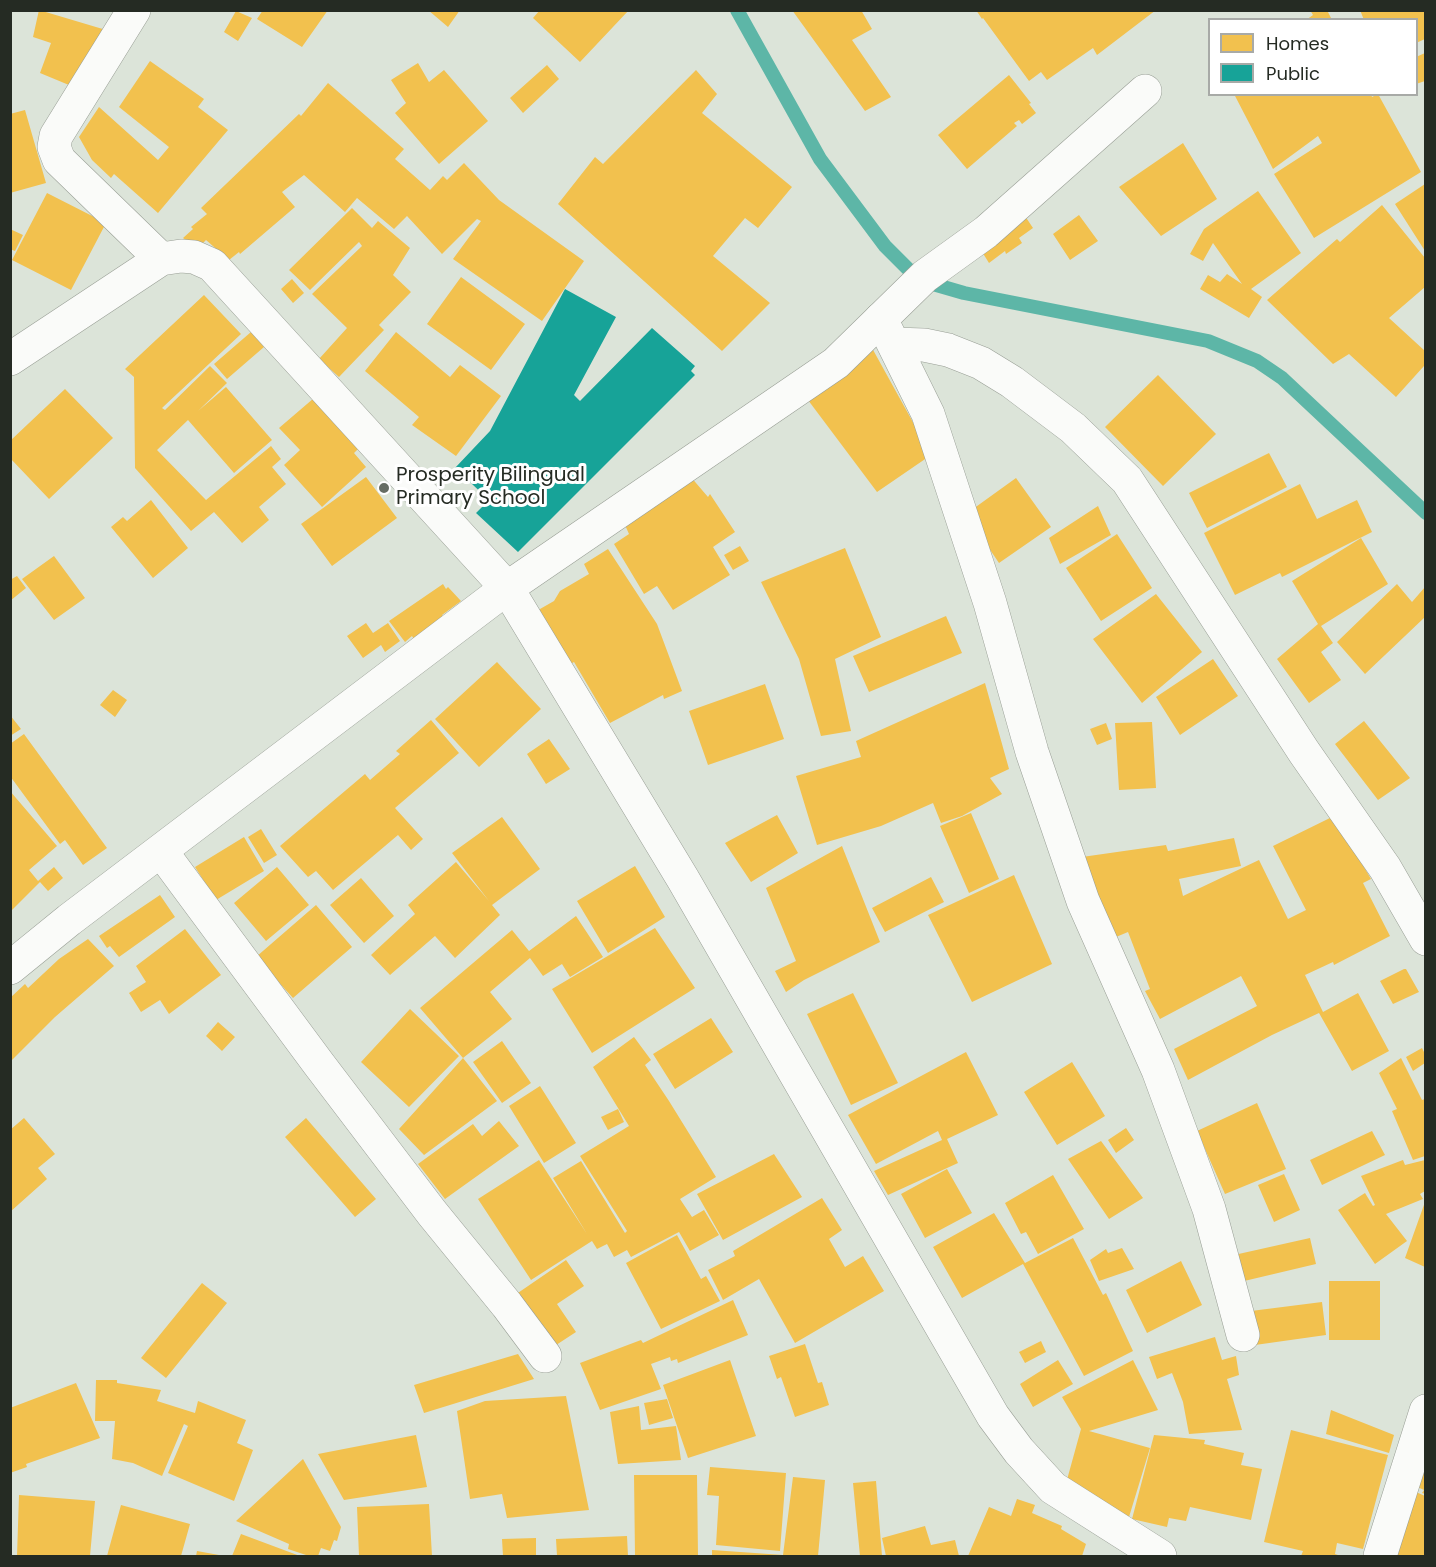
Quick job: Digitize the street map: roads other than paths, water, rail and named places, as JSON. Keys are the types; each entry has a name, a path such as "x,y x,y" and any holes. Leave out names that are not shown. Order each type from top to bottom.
{"street":[{"path":"134,10 56,136 54,147 59,160 161,259"},
{"path":"10,968 69,920 507,588 836,363 887,332 926,276 986,232 1145,91"},
{"path":"10,359 161,259 194,257 212,265 507,588 683,879 993,1416 1019,1451 1053,1488 1160,1557"},
{"path":"887,332 924,345 948,350 981,363 1012,382 1073,428 1127,480 1304,752 1385,868 1425,939"},
{"path":"887,332 928,414 990,603 1032,752 1083,901 1158,1070 1209,1209 1243,1335"},
{"path":"161,851 432,1214 507,1305 545,1356"},
{"path":"1380,1557 1425,1412"}],"waterway":[{"path":"737,10 820,159 885,246 914,275 926,282 964,293 1208,341 1257,361 1282,378 1426,513"}],"place":[{"name":"Prosperity Bilingual Primary School","path":"384,488"}]}
